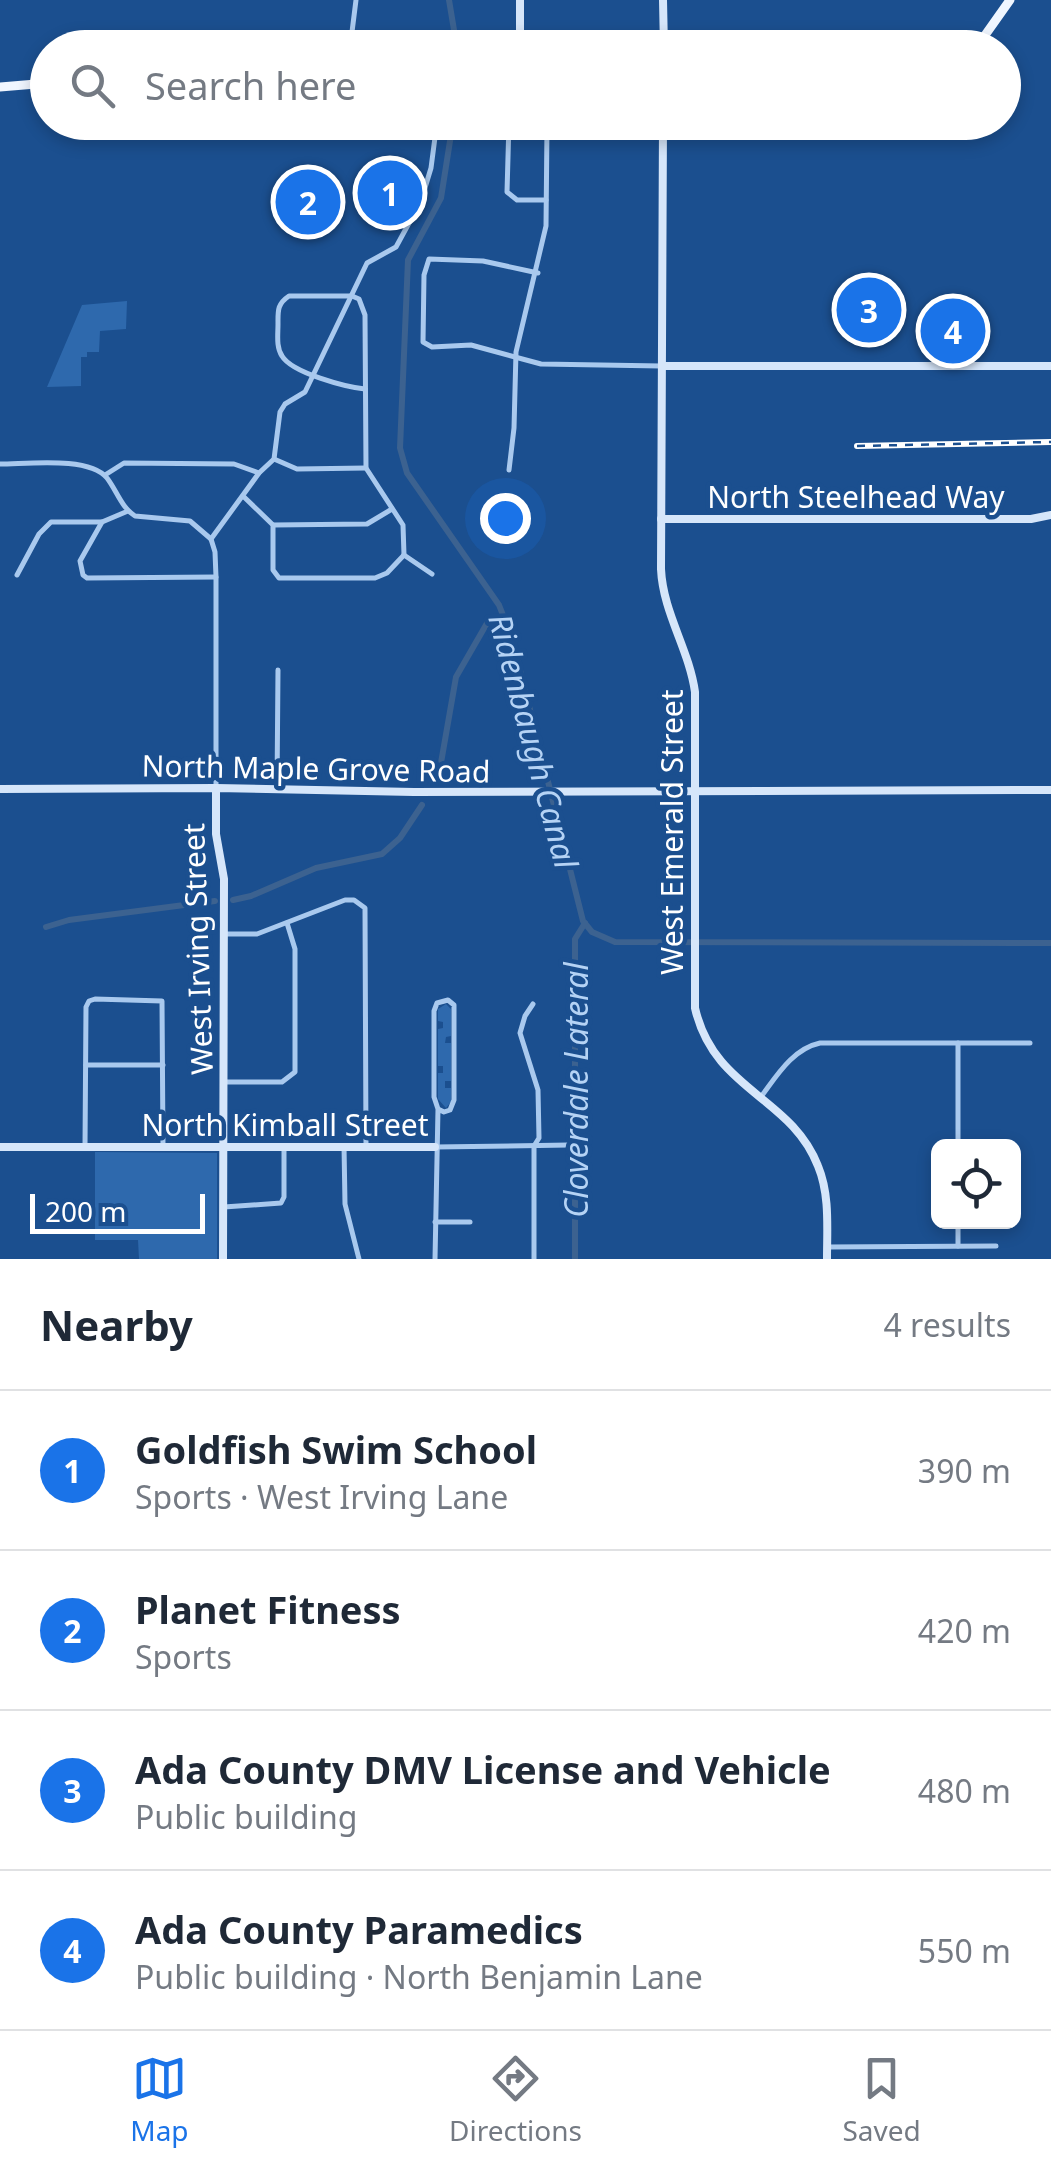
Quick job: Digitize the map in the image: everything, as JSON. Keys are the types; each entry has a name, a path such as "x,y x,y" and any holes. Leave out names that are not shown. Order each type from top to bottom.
{"main road":[{"path":"520,0 520,30"},
{"path":"664,0 664,30"},
{"path":"989,30 1010,0"},
{"path":"0,87 30,84"},
{"name":"West Emerald Street","path":"664,140 662,584 668,610 689,659 695,692 696,1008 703,1035 729,1073 797,1130 819,1167 826,1197 826,1259"},
{"path":"662,366 1051,366"},
{"name":"North Steelhead Way","path":"661,518 1034,519 1051,515"},
{"name":"West Irving Street","path":"216,788 225,934 224,1259"},
{"name":"North Maple Grove Road","path":"0,789 1051,790"},
{"name":"North Kimball Street","path":"0,1146 435,1147"}],"street":[{"path":"350,30 356,0"},
{"path":"0,464 74,464 105,475 128,511 144,519 190,521 210,538 274,459 280,412 305,392 370,260 396,247 421,201 435,140"},
{"path":"508,140 507,192 517,200 546,200"},
{"path":"508,470 516,358 546,226 547,140"},
{"path":"538,273 482,261 429,259 424,274 424,342 432,347 471,345 563,366 662,366"},
{"path":"273,525 272,570 279,578 375,578 387,573 404,556 403,525 366,468 366,389 365,314 359,299 289,296 280,303 278,346 287,362 314,376 366,389"},
{"path":"274,459 298,469 366,468"},
{"path":"105,475 124,463 234,464 259,473"},
{"path":"243,496 273,525 367,524 392,509"},
{"path":"17,575 51,522 102,522 128,511"},
{"path":"102,522 80,561 82,575 87,578 216,577"},
{"name":"West Irving Street","path":"210,538 216,552 216,788"},
{"path":"404,556 432,574"},
{"path":"277,789 278,670"},
{"path":"225,934 258,934 345,900 361,903 367,915 366,1146"},
{"path":"224,1082 282,1082 292,1078 296,1068 296,950 287,922"},
{"path":"434,1259 438,1109 434,1097 434,1011 436,1002 444,1000 454,1006 454,1100 450,1110 438,1109"},
{"path":"85,1146 89,1001 162,1001 163,1146"},
{"path":"534,1004 525,1016 520,1034 538,1090 534,1259"},
{"path":"958,1043 958,1139"},
{"path":"760,1098 792,1057 810,1045 1030,1043"},
{"path":"86,1065 163,1065"},
{"path":"224,1206 281,1203 284,1146"},
{"path":"344,1146 345,1204 360,1259"},
{"name":"North Kimball Street","path":"435,1147 569,1146"},
{"path":"434,1222 470,1222"},
{"path":"958,1229 958,1246"},
{"path":"826,1248 996,1246"}],"shaded area":[{"path":"127,301 126,329 100,331 99,352 87,352 87,357 81,357 81,386 47,387 82,305"},
{"path":"446,1004 451,1009 451,1036 446,1037 445,1043 451,1043 451,1081 445,1081 445,1088 451,1088 451,1102 446,1108 438,1099 438,1073 443,1073 443,1066 438,1066 438,1029 443,1028 443,1022 438,1021 438,1009"},
{"path":"95,1152 217,1153 217,1259 139,1259 138,1240 95,1240"}],"waterway":[{"name":"Ridenbaugh Canal","path":"449,0 454,30"},
{"name":"Ridenbaugh Canal","path":"450,140 441,198 408,260 400,448 407,473 499,605 512,638 583,921 592,932 615,942 1051,943"},
{"path":"438,780 456,677 490,618"},
{"path":"233,900 316,868 382,854 400,838 422,805"},
{"path":"46,927 69,920 215,901"},
{"name":"Cloverdale Lateral","path":"575,1259 575,939 585,923"}],"railway":[{"path":"857,446 1051,442"}],"place":[{"name":"Goldfish Swim School","path":"390,193"},
{"name":"Planet Fitness","path":"308,202"},
{"name":"Ada County DMV License and Vehicle","path":"869,310"},
{"name":"Ada County Paramedics","path":"953,331"}]}
